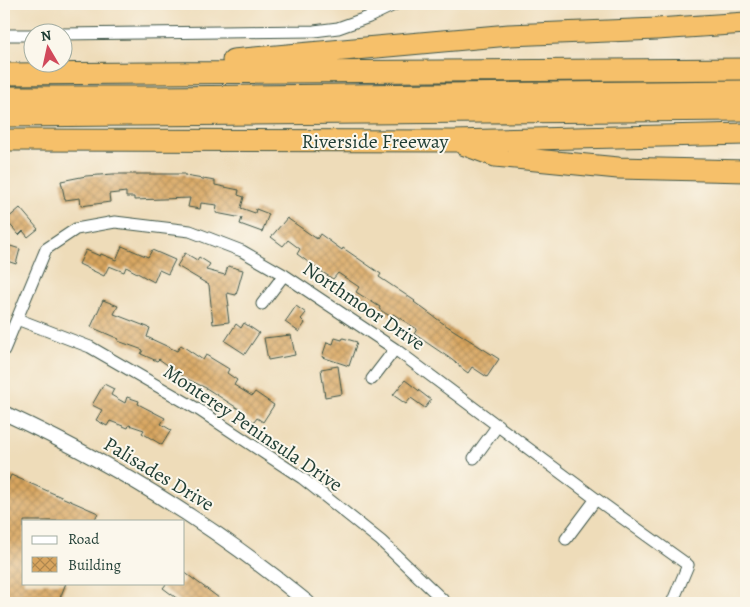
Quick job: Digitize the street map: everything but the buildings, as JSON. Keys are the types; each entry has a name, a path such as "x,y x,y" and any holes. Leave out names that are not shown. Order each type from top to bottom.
{"highway":[{"path":"67,74 509,35 746,23"},
{"path":"4,74 746,69"},
{"path":"4,97 160,98 746,91"},
{"path":"4,116 746,110"},
{"name":"Riverside Freeway","path":"4,140 452,141 746,134"},
{"path":"452,141 495,156 618,168 746,171"}],"street":[{"path":"72,34 314,31 338,28 369,17 396,4"},
{"path":"4,35 22,35"},
{"name":"Northmoor Drive","path":"4,350 46,249 76,229 115,222 190,231 242,251 284,275 395,349 688,565 672,603"},
{"path":"262,304 284,275"},
{"name":"Monterey Peninsula Drive","path":"17,319 90,347 199,410 302,478 374,535 446,603"},
{"path":"372,378 395,349"},
{"name":"Palisades Drive","path":"4,413 94,457 174,505 250,558 308,603"},
{"path":"474,458 498,425"},
{"path":"566,539 596,499"}]}
